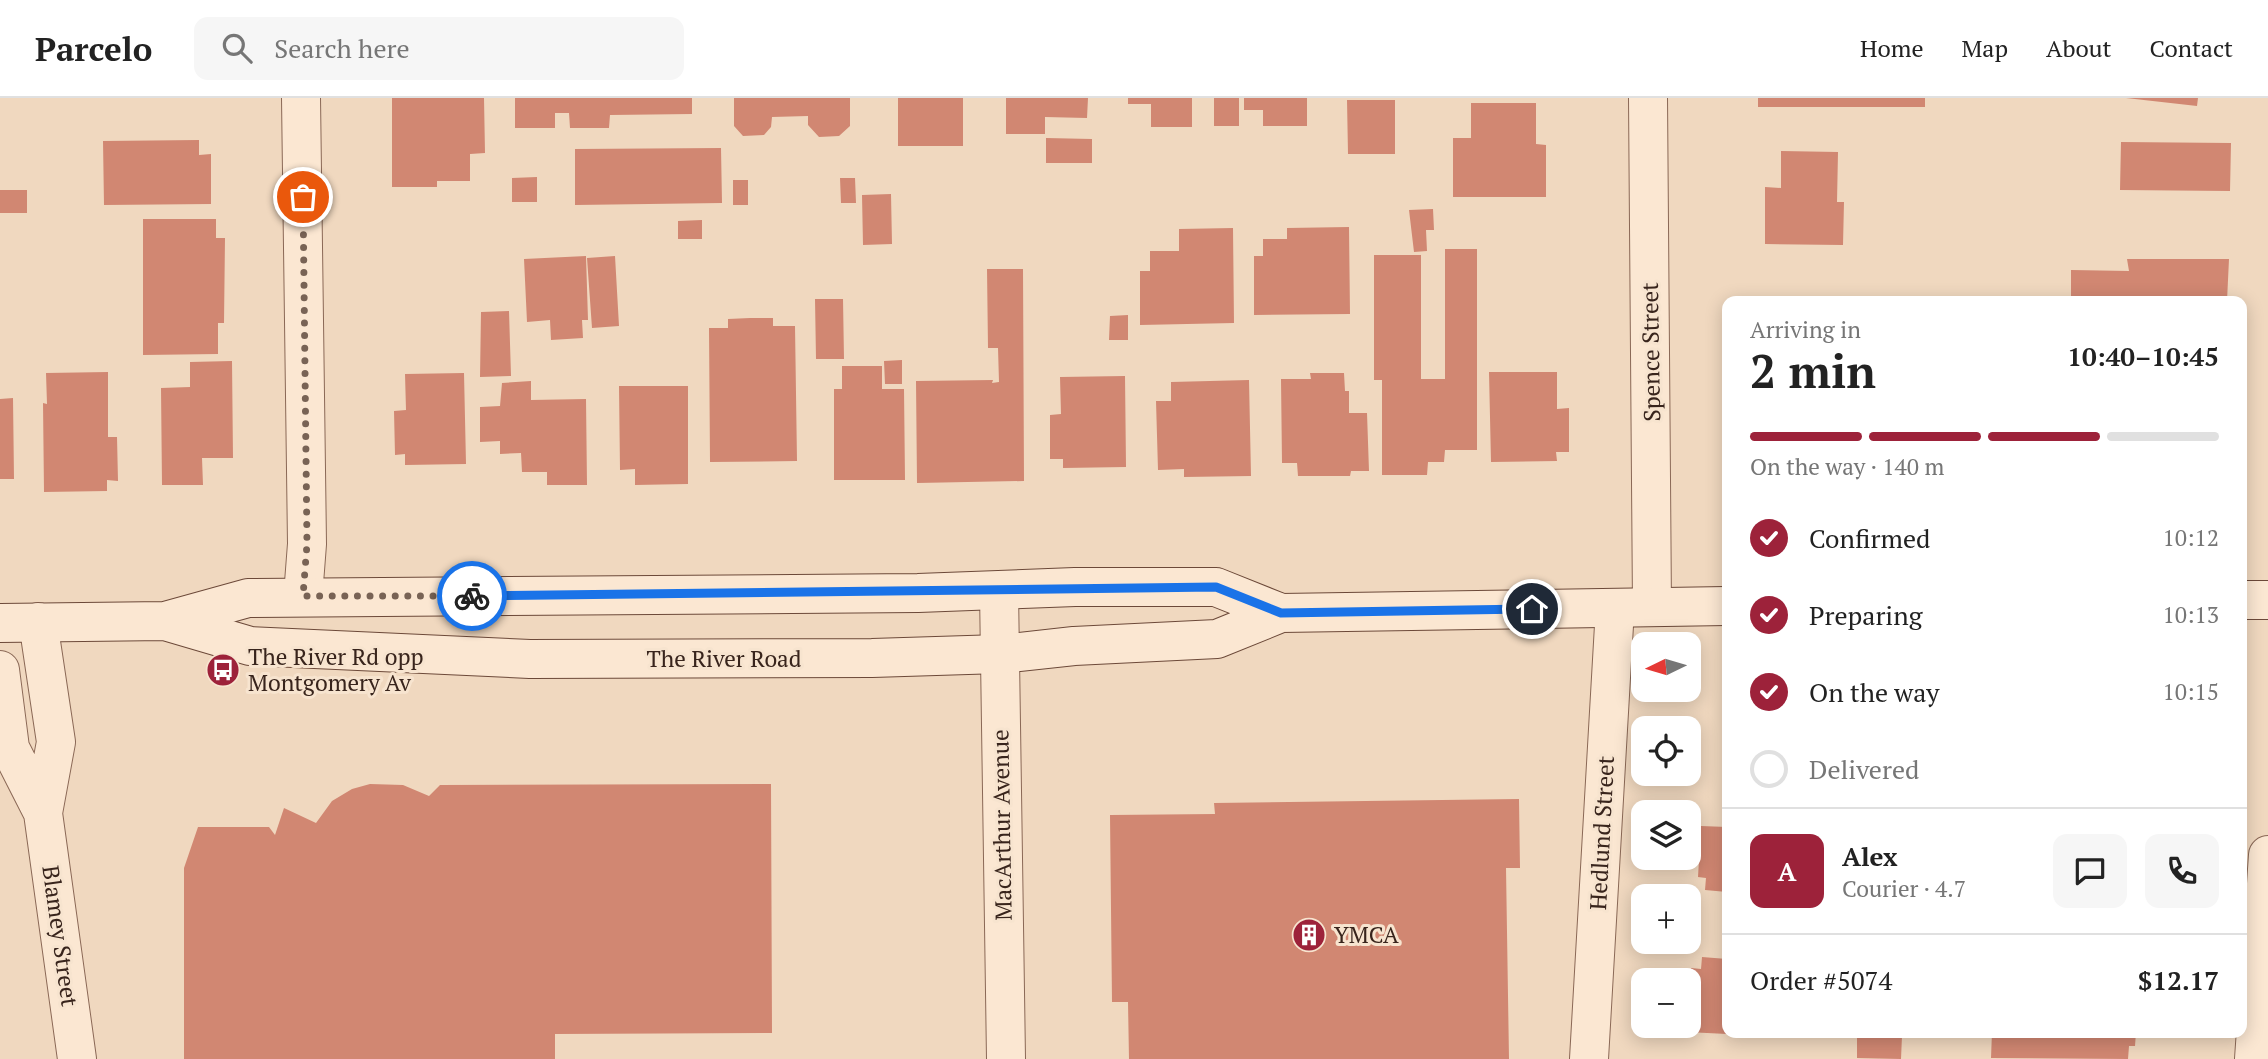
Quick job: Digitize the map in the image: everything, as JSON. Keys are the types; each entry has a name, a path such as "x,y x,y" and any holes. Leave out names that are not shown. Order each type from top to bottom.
{"main road":[{"path":"302,98 307,530 303,596"},
{"name":"Spence Street","path":"1634,607 1648,98"},
{"name":"The River Road","path":"0,623 165,621 248,598 303,596 999,591 1075,587 1216,587 1281,613"},
{"name":"MacArthur Avenue","path":"999,591 1006,1059"},
{"path":"2247,600 2268,600"},
{"name":"The River Road","path":"165,621 250,646 466,656 883,658 1000,654 1074,646 1217,639 1281,613 1722,606"},
{"name":"Hedlund Street","path":"1589,1059 1634,607"},
{"name":"Blamey Street","path":"38,622 56,742 43,813 77,1059"},
{"name":"Blamey Street","path":"0,670 10,748 43,813"},
{"path":"2254,1059 2268,856"}],"building":[{"path":"392,98 484,98 485,153 470,154 470,181 437,181 437,187 392,187"},
{"path":"515,98 692,98 692,114 610,115 609,128 570,128 569,113 555,113 555,128 515,128"},
{"path":"734,98 850,98 850,126 839,136 819,137 808,125 808,116 772,117 771,127 764,135 743,136 734,126"},
{"path":"898,98 963,98 963,146 898,146"},
{"path":"1006,98 1088,98 1087,118 1045,117 1045,134 1006,134"},
{"path":"1128,98 1192,98 1192,127 1151,127 1151,104 1128,104"},
{"path":"1214,98 1239,98 1239,126 1214,126"},
{"path":"1244,98 1307,98 1307,126 1263,126 1263,110 1244,110"},
{"path":"1758,98 1925,98 1925,107 1758,107"},
{"path":"2126,98 2198,98 2197,106"},
{"path":"1347,100 1395,100 1395,154 1348,154"},
{"path":"1471,103 1536,103 1536,144 1546,145 1546,197 1453,197 1453,138 1471,138"},
{"path":"1046,138 1092,139 1092,163 1046,163"},
{"path":"199,140 199,155 211,154 211,204 104,205 103,141"},
{"path":"2121,142 2231,143 2230,191 2120,190"},
{"path":"721,148 722,203 575,205 575,149"},
{"path":"1781,151 1838,152 1837,202 1844,202 1843,245 1765,244 1765,187 1781,188"},
{"path":"537,177 537,202 512,202 512,178"},
{"path":"840,178 855,178 856,203 841,203"},
{"path":"733,180 748,180 748,205 733,205"},
{"path":"0,190 27,190 27,213 0,213"},
{"path":"891,194 892,244 863,245 862,195"},
{"path":"1433,209 1434,230 1426,230 1427,251 1414,252 1409,210"},
{"path":"143,219 216,219 216,238 225,238 224,323 218,323 218,354 143,355"},
{"path":"702,220 702,239 678,239 678,221"},
{"path":"1349,227 1350,314 1254,315 1254,256 1263,256 1263,239 1287,239 1287,228"},
{"path":"1233,228 1234,323 1140,325 1140,271 1150,271 1150,251 1179,251 1179,229"},
{"path":"1445,249 1477,249 1477,450 1445,450 1444,462 1428,462 1427,475 1382,475 1382,380 1374,380 1374,255 1421,255 1421,379 1445,379"},
{"path":"586,256 588,320 582,320 583,338 551,340 550,320 527,322 524,259"},
{"path":"615,256 619,326 592,328 587,258"},
{"path":"2127,259 2229,259 2227,296 2071,296 2071,270 2129,271"},
{"path":"987,269 1023,269 1024,481 917,483 916,381 999,382 998,348 988,348"},
{"path":"815,299 843,299 844,359 816,359"},
{"path":"509,311 511,376 480,377 481,312"},
{"path":"1128,315 1128,340 1109,340 1110,316"},
{"path":"773,318 773,326 795,326 797,461 710,462 709,328 728,328 728,319"},
{"path":"902,360 902,384 885,384 884,361"},
{"path":"232,361 233,458 202,458 203,485 162,485 161,388 190,387 190,362"},
{"path":"842,366 882,366 882,389 904,389 905,480 834,480 834,389 842,389"},
{"path":"108,372 108,437 117,437 118,481 107,480 107,491 44,492 43,403 47,404 46,373"},
{"path":"1489,372 1557,372 1557,409 1569,408 1569,452 1556,452 1557,461 1491,462"},
{"path":"464,373 466,464 405,465 405,454 395,455 394,411 406,410 405,374"},
{"path":"1310,373 1344,373 1345,391 1349,391 1349,413 1367,413 1369,471 1351,471 1350,476 1298,476 1297,463 1282,463 1281,379 1311,379"},
{"path":"1125,376 1126,467 1063,468 1063,459 1050,459 1050,415 1061,414 1060,377"},
{"path":"1249,380 1251,476 1184,477 1184,469 1158,470 1156,401 1171,401 1171,382"},
{"path":"531,381 531,400 586,399 587,485 547,485 547,472 522,472 521,453 500,454 500,441 480,442 480,407 500,406 502,383"},
{"path":"619,386 688,386 688,484 635,485 635,469 620,470"},
{"path":"13,398 14,479 0,479 0,399"},
{"path":"370,784 403,785 429,796 440,785 771,784 772,1033 555,1034 555,1059 184,1059 184,868 198,827 269,827 275,835 284,808 316,823 332,801 352,789"},
{"name":"YMCA","path":"1519,799 1520,868 1506,868 1509,1059 1129,1059 1128,1002 1112,1002 1110,815 1215,814 1214,803"},
{"path":"1701,826 1722,827 1722,892 1705,890 1706,878 1698,877 1698,870 1701,870"},
{"path":"1702,957 1722,959 1722,1034 1701,1033"},
{"path":"1857,1038 1902,1038 1901,1059 1857,1058"},
{"path":"1992,1038 2136,1038 2135,1046 2129,1046 2128,1059 1991,1058"}],"way so far":[{"path":"303,197 307,544 303,596 472,596"}],"place":[{"name":"The River Rd opp Montgomery Av","path":"223,670"},
{"name":"YMCA","path":"1309,935"}],"route":[{"path":"472,596 918,593 1075,587 1216,587 1281,613 1532,609"}]}
